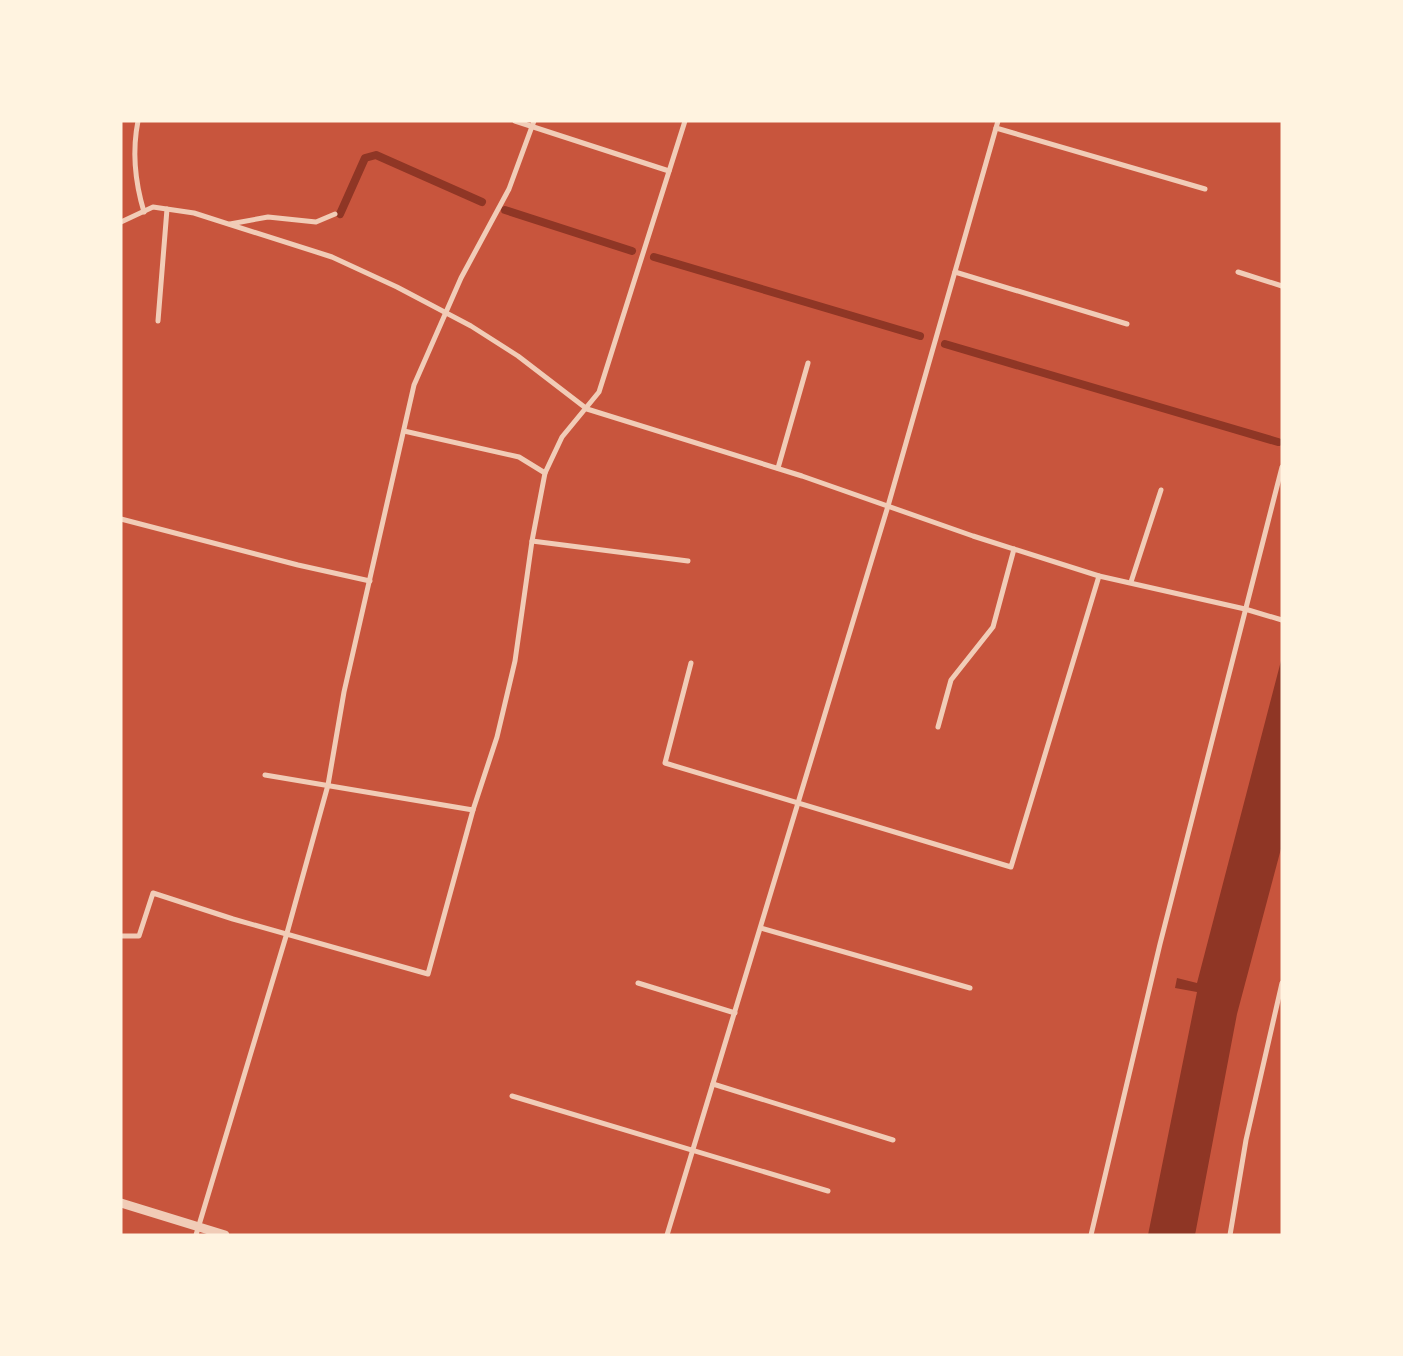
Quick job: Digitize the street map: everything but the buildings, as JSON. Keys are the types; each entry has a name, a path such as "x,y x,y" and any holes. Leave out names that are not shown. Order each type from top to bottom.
{"street":[{"path":"138,121 134,143 138,192 144,212"},
{"path":"515,121 533,124 669,171"},
{"path":"121,936 139,936 153,893 233,919 428,974 472,810 497,737 515,661 532,541 545,473 562,437 587,409 599,392 684,121"},
{"path":"667,1235 888,506 998,121"},
{"path":"197,1231 287,933 328,785 344,692 414,385 446,312 509,188 533,124"},
{"path":"996,128 1205,189"},
{"path":"121,222 153,207 194,213 332,257 446,312 518,356 587,409 778,468 1014,549 1099,576 1245,609 1282,620"},
{"path":"158,321 167,209"},
{"path":"230,224 268,217 316,222 335,214"},
{"path":"954,272 1127,324"},
{"path":"1238,272 1282,286"},
{"path":"778,468 808,363"},
{"path":"404,431 519,457 545,473"},
{"path":"1092,1235 1160,944 1282,468"},
{"path":"1131,582 1161,490"},
{"path":"121,519 298,565 370,581"},
{"path":"532,541 688,561"},
{"path":"938,727 951,680 993,627 1014,549"},
{"path":"691,663 665,763 1011,867 1099,576"},
{"path":"265,775 472,810"},
{"path":"761,928 970,988"},
{"path":"1230,1235 1246,1140 1282,982"},
{"path":"638,984 735,1013"},
{"path":"713,1084 893,1140"},
{"path":"512,1096 828,1191"},
{"path":"121,1203 197,1231 226,1235"}],"shaded area":[{"path":"1282,657 1282,845 1237,1014 1195,1235 1148,1235 1197,992 1175,988 1177,978 1197,983"}],"waterway":[{"path":"340,214 365,158 376,155 482,202"},
{"path":"505,210 632,251"},
{"path":"654,257 920,336"},
{"path":"945,344 1278,442"}]}
